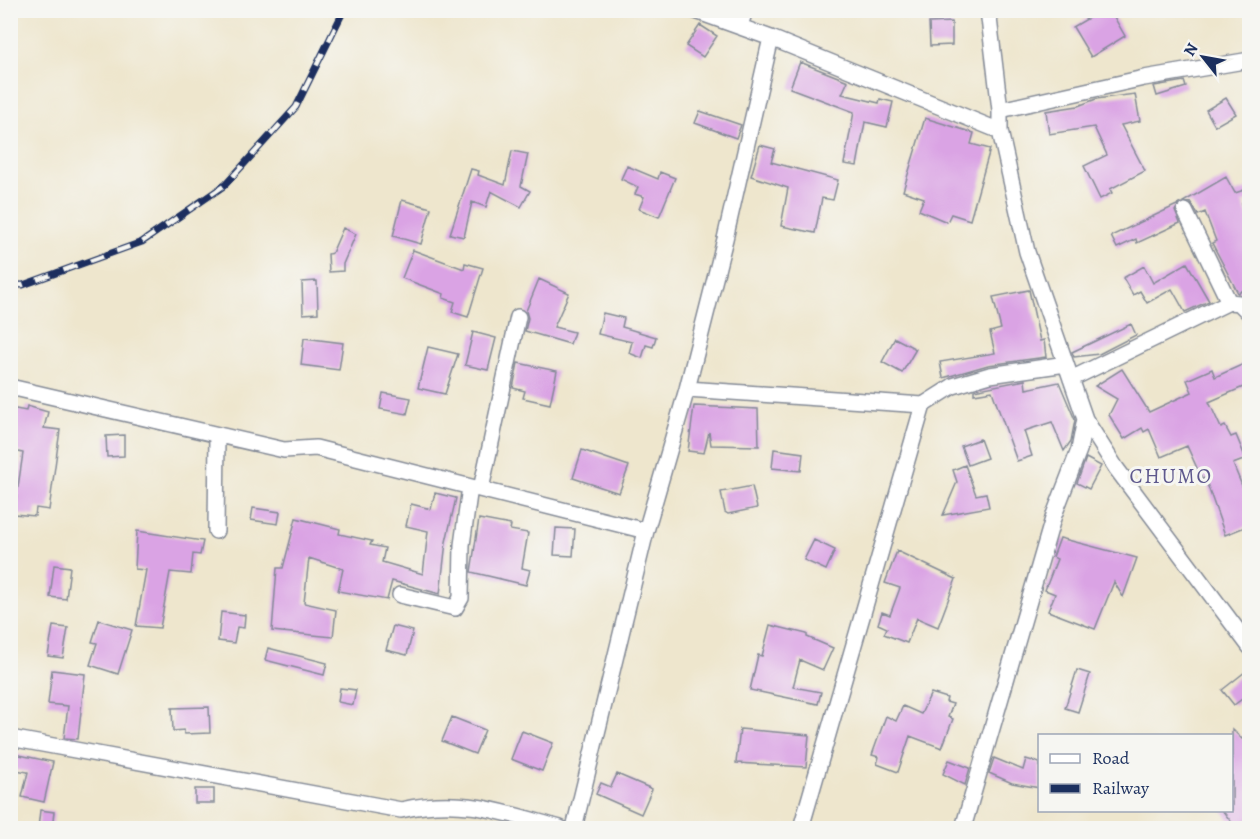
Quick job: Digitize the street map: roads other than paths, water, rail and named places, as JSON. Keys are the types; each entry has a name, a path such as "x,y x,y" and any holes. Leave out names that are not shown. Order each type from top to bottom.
{"street":[{"path":"693,10 771,38 1000,131"},
{"path":"740,26 745,10"},
{"path":"988,10 1000,110 1000,131 1027,252 1085,419 1116,468 1249,646"},
{"path":"574,828 646,531 687,389 771,38"},
{"path":"1000,110 1144,78 1250,60"},
{"path":"1185,211 1229,302"},
{"path":"687,389 923,405 953,386 990,375 1069,372 1229,302 1239,303 1250,314"},
{"path":"400,595 455,608 461,598 462,544 518,317"},
{"path":"10,387 284,450 315,448 646,531"},
{"path":"801,828 923,405"},
{"path":"963,828 1054,515 1079,450 1085,419"},
{"path":"216,531 217,435"},
{"path":"10,738 401,810 428,804 478,805 560,828"}],"railway":[{"path":"10,285 23,285 142,242 225,185 296,107 344,10"}],"district":[{"name":"CHUMO","path":"1171,476"}]}
